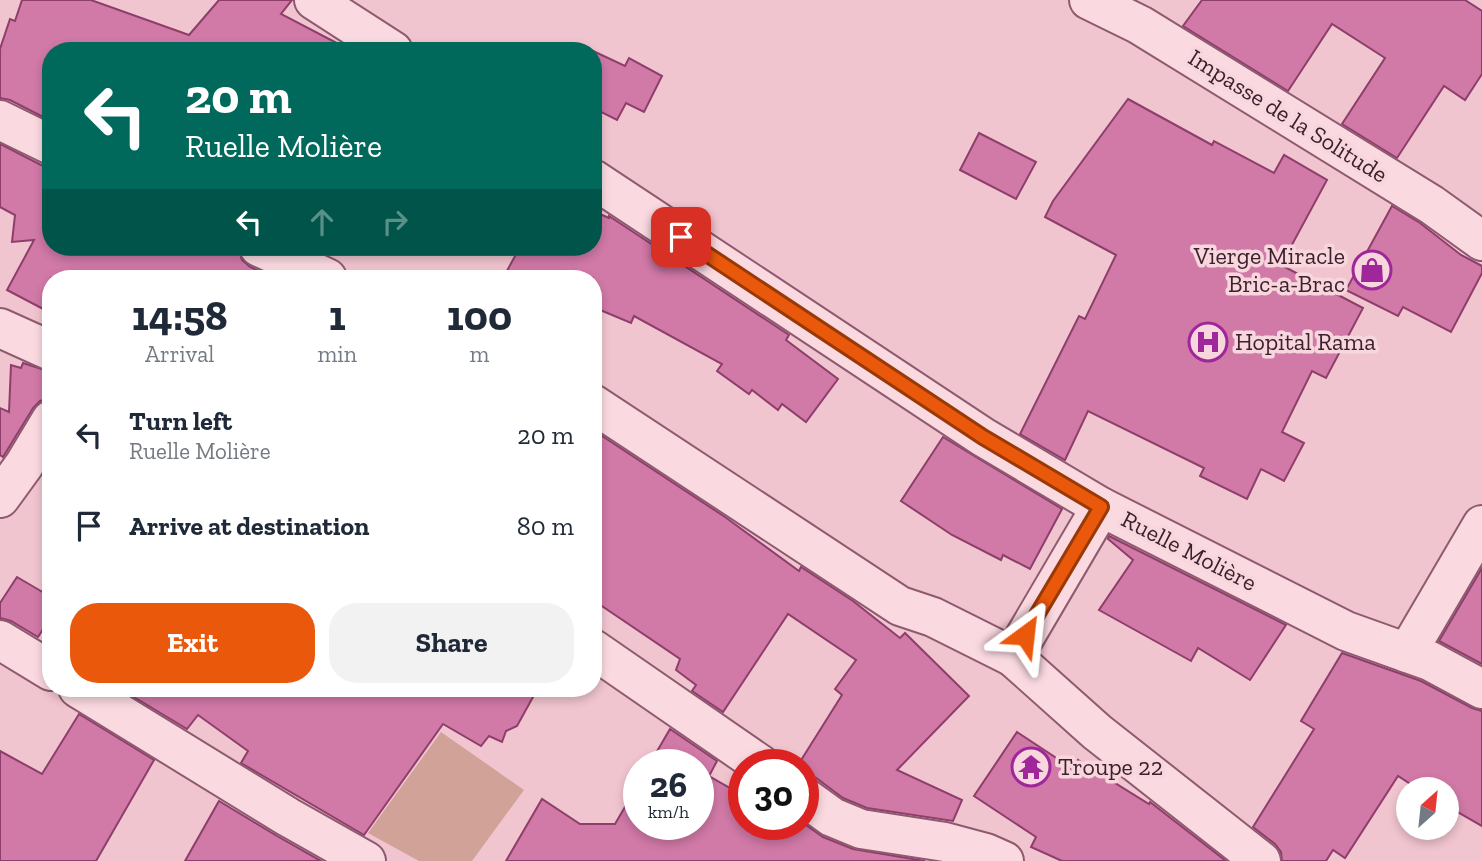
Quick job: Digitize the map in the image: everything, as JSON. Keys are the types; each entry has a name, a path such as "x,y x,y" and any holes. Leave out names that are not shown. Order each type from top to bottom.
{"street":[{"path":"314,0 379,42"},
{"name":"Impasse de la Solitude","path":"1089,0 1147,12 1482,241"},
{"path":"0,120 42,141"},
{"name":"Ruelle Molière","path":"602,186 983,437 1101,507 1346,631 1430,661 1482,689"},
{"path":"279,256 309,270"},
{"path":"0,328 42,347"},
{"path":"602,410 900,607 933,617 1013,657 1097,732 1261,861"},
{"path":"0,498 42,435"},
{"path":"1013,657 1101,507"},
{"path":"1406,653 1482,525"},
{"path":"0,640 42,666"},
{"path":"602,655 738,749"},
{"path":"93,697 288,817 366,861"},
{"path":"819,808 832,817 861,829 945,842 991,858"}],"shaded area":[{"path":"441,732 524,790 472,861 419,861 368,833"}],"building":[{"path":"22,0 91,0 189,35 219,0 292,0 281,14 335,42 42,42 42,116 10,100 0,98 0,49 10,19 15,21"},
{"path":"1202,0 1465,0 1482,11 1482,74 1465,100 1444,86 1397,158 1342,124 1385,58 1332,24 1288,91 1183,26"},
{"path":"602,55 625,66 629,58 662,76 644,112 626,103 617,120 602,112"},
{"path":"1128,99 1212,145 1214,141 1274,173 1284,155 1327,180 1281,265 1363,308 1326,378 1312,371 1282,432 1304,443 1284,481 1261,469 1247,499 1200,476 1204,468 1088,411 1065,460 1020,434 1079,316 1085,319 1116,255 1045,217 1053,201"},
{"path":"979,133 1036,162 1016,199 960,170"},
{"path":"0,144 42,165 42,256 241,256 250,267 257,270 42,270 42,308 7,290 34,240 12,242 15,215 0,207"},
{"path":"1392,206 1420,223 1461,255 1482,266 1482,273 1451,332 1403,307 1398,316 1346,290"},
{"path":"602,215 609,216 789,335 786,340 838,379 806,422 782,404 778,410 752,390 749,394 717,371 722,364 634,316 631,323 602,311 602,270 507,270 515,256 602,256"},
{"path":"23,363 42,369 42,400 33,408 3,457 0,455 0,408 9,412 11,365 21,368"},
{"path":"602,436 725,517 799,571 801,567 853,601 900,638 905,633 969,696 897,770 962,800 953,821 867,808 843,798 819,780 819,749 808,749 842,695 835,689 856,660 788,614 723,712 692,691 696,685 676,670 680,659 602,606"},
{"path":"943,437 1062,509 1030,569 1003,555 1001,560 952,535 901,501"},
{"path":"1109,536 1286,625 1250,680 1198,648 1191,661 1099,610 1133,560 1108,539"},
{"path":"1482,568 1482,664 1439,641"},
{"path":"17,577 42,592 42,631 38,637 11,621 0,618 0,603"},
{"path":"1342,653 1421,681 1482,711 1482,826 1460,813 1460,777 1398,776 1345,858 1333,850 1326,861 1282,861 1281,852 1275,844 1253,827 1314,729 1301,721"},
{"path":"134,697 533,697 517,726 506,731 502,742 489,736 481,746 443,724 364,835 241,763 248,751 198,715 187,729"},
{"path":"79,714 154,760 96,861 0,861 0,751 42,774"},
{"path":"670,729 699,749 658,749"},
{"path":"1017,732 1073,769 1078,760 1149,804 1150,802 1226,861 1062,861 1031,847 1036,837 974,796"},
{"path":"714,779 728,787 728,840 819,840 819,834 853,849 925,861 506,861 542,799 580,824 615,824 623,810 623,840 714,840"},
{"path":"219,801 277,836 321,861 185,861"}],"place":[{"name":"Vierge Miracle Bric-a-Brac","path":"1372,270"},
{"name":"Hopital Rama","path":"1208,342"},
{"name":"Troupe 22","path":"1031,767"}],"route":[{"path":"681,237 983,437 1101,507 1025,635"}]}
